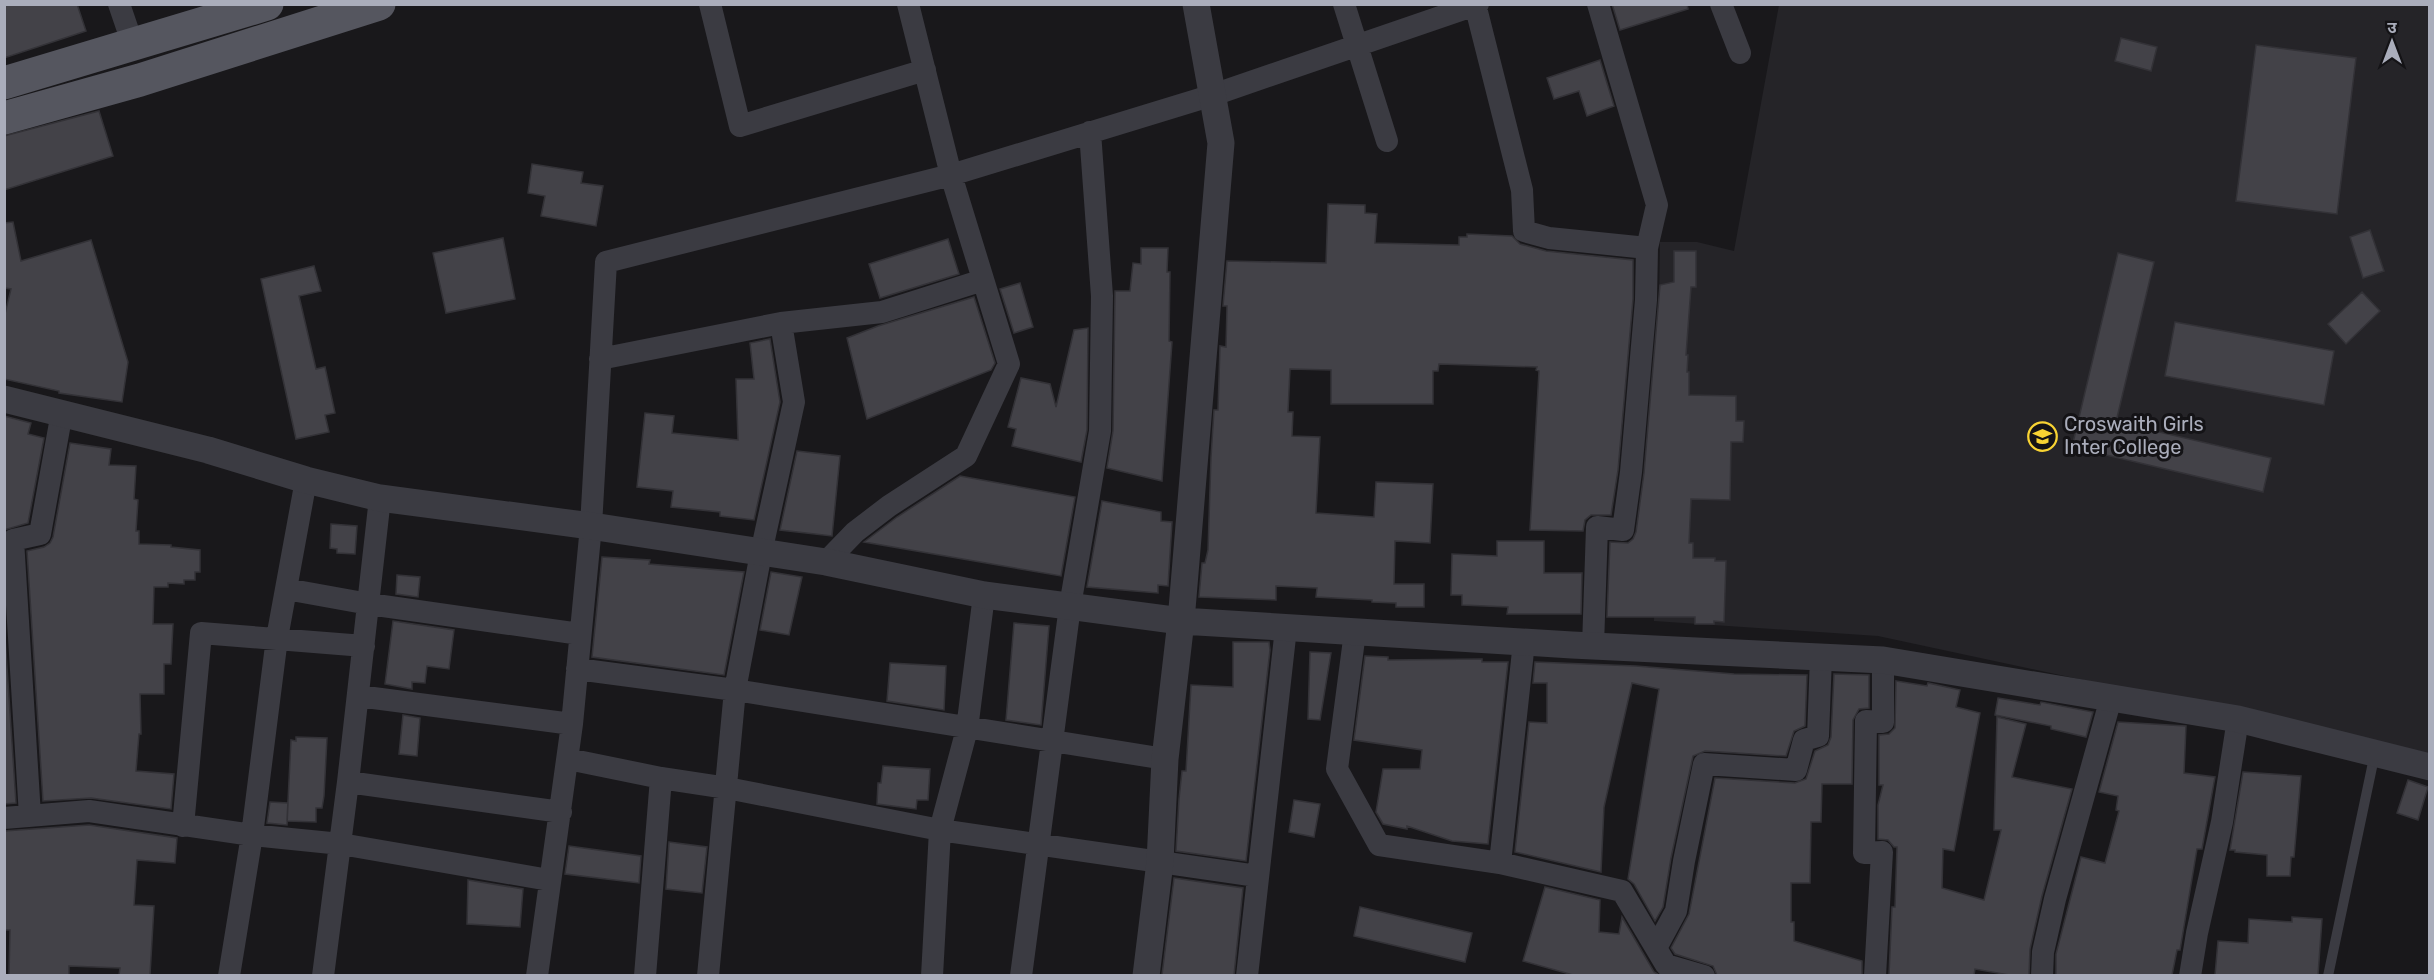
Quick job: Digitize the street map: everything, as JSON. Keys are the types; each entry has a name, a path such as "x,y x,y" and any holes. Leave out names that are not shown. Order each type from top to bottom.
{"main road":[{"path":"4,83 267,4"},
{"path":"4,118 140,80 379,4"}],"street":[{"path":"119,4 133,45"},
{"path":"710,4 740,126 925,70"},
{"path":"826,562 855,532 888,506 966,456 1009,364 951,175 908,4"},
{"path":"1146,975 1160,862 1165,759 1181,621 1221,143 1196,4"},
{"path":"1344,4 1387,141"},
{"path":"1593,645 1597,527 1623,530 1631,472 1646,300 1647,248 1657,205 1598,4"},
{"path":"1721,4 1740,52"},
{"path":"537,975 572,724 591,526 606,262 951,175 1213,95 1476,5 1522,190 1524,231 1549,238 1647,248"},
{"path":"1021,975 1070,606 1100,431 1102,296 1090,132"},
{"path":"600,359 781,323 882,312 983,280"},
{"path":"708,975 735,690 761,552 794,402 781,323"},
{"path":"4,399 208,450 306,480 380,498 591,526 826,562 984,596 1181,621 1524,642 1883,660 2238,719 2430,766"},
{"path":"30,816 13,540 40,534 62,412"},
{"path":"229,975 252,835 278,638 306,480"},
{"path":"323,975 341,844 380,498"},
{"path":"286,589 369,604 580,634"},
{"path":"932,975 940,830 967,729 984,596"},
{"path":"1247,975 1286,628"},
{"path":"1355,632 1337,769 1379,845 1500,863 1622,891 1666,965 1704,975"},
{"path":"183,826 201,633 364,646"},
{"path":"1500,863 1524,642"},
{"path":"1656,948 1676,911 1704,764 1796,770 1804,740 1818,736 1821,657"},
{"path":"1875,975 1882,852 1864,853 1866,721 1883,722 1883,660"},
{"path":"577,669 735,690 1165,759"},
{"path":"358,696 572,724"},
{"path":"2042,975 2043,952 2055,899 2111,698"},
{"path":"2190,975 2222,822 2238,719"},
{"path":"568,759 940,830 1257,876"},
{"path":"645,975 661,778"},
{"path":"348,782 561,812"},
{"path":"4,818 89,811 183,826 341,844 549,880"}],"lane":[{"path":"2328,975 2375,753"}],"shaded area":[{"name":"Croswaith Girls Inter College","path":"1779,5 2429,5 2429,754 1878,636 1654,621 1660,242 1697,242 1734,251"}],"building":[{"path":"4,4 77,4 86,31 4,58"},
{"path":"1612,4 1687,4 1688,9 1620,30"},
{"path":"2121,38 2157,47 2151,71 2115,61"},
{"path":"2256,45 2356,58 2337,214 2236,201"},
{"path":"1600,60 1614,106 1587,116 1579,91 1554,99 1547,78"},
{"path":"99,111 113,156 4,190 4,136"},
{"path":"532,164 583,172 581,183 603,186 596,226 541,216 545,196 528,193"},
{"path":"1328,204 1365,205 1365,213 1377,214 1375,243 1459,245 1459,237 1467,237 1467,234 1512,236 1520,244 1546,251 1633,260 1633,299 1618,470 1611,515 1591,515 1585,520 1583,531 1530,530 1539,371 1536,370 1537,367 1439,364 1438,371 1433,371 1433,404 1331,404 1331,370 1290,369 1288,412 1293,412 1292,436 1320,437 1316,513 1374,517 1376,482 1433,484 1430,543 1395,541 1394,584 1424,584 1424,607 1396,607 1396,603 1372,602 1372,600 1316,597 1317,588 1276,586 1276,600 1199,597 1202,563 1205,563 1208,550 1211,457 1214,410 1218,410 1220,346 1226,347 1227,306 1223,306 1227,261 1326,263"},
{"path":"13,222 21,261 91,240 128,362 122,402 59,393 59,391 4,379 4,318 11,289 4,288 4,223"},
{"path":"2370,230 2384,271 2363,278 2350,237"},
{"path":"503,238 515,299 446,313 433,253"},
{"path":"948,239 959,274 880,298 869,264"},
{"path":"1141,248 1168,248 1169,341 1172,342 1162,481 1107,468 1113,431 1115,291 1130,291 1133,263 1141,264"},
{"path":"1674,251 1696,251 1696,287 1691,287 1686,355 1688,355 1689,395 1736,396 1736,421 1744,421 1743,442 1731,442 1730,500 1691,499 1689,543 1693,543 1693,558 1715,558 1715,561 1726,561 1724,622 1714,621 1714,624 1695,624 1695,617 1607,617 1610,542 1628,543 1636,532 1644,473 1660,285 1674,282"},
{"path":"2118,253 2154,262 2116,422 2271,458 2263,492 2072,447"},
{"path":"314,266 321,291 299,296 316,369 325,367 335,413 325,415 329,432 296,439 261,279"},
{"path":"1020,283 1033,327 1014,333 1000,289"},
{"path":"2362,292 2380,311 2346,344 2328,324"},
{"path":"974,297 995,363 991,370 867,419 847,338 878,326"},
{"path":"2175,322 2334,351 2324,405 2165,376"},
{"path":"1088,328 1087,430 1081,462 1012,446 1016,429 1008,427 1021,378 1050,384 1056,407 1074,330"},
{"path":"770,339 780,402 754,520 720,516 720,512 671,507 673,491 637,487 645,413 674,416 672,433 738,440 736,379 754,379 750,343"},
{"path":"4,416 31,423 28,434 44,438 28,523 4,530"},
{"path":"70,443 111,449 109,465 136,466 134,499 138,500 136,531 139,531 139,544 171,545 171,547 200,550 200,572 195,572 195,580 184,580 184,584 168,583 168,587 154,587 153,624 173,624 171,664 164,664 164,694 140,694 141,734 139,734 136,771 174,774 171,809 91,798 43,801 27,551 44,547 53,537"},
{"path":"797,451 840,456 832,536 780,530"},
{"path":"960,476 1075,497 1061,576 864,542 897,517"},
{"path":"1102,501 1161,512 1161,521 1172,522 1168,586 1158,585 1158,593 1087,587"},
{"path":"331,524 357,526 355,554 337,553 337,549 330,548"},
{"path":"1497,541 1544,541 1544,573 1582,573 1581,614 1507,614 1508,607 1462,605 1462,595 1451,595 1452,554 1497,556"},
{"path":"602,557 650,560 649,564 744,572 724,675 592,657"},
{"path":"771,572 802,577 789,635 760,630"},
{"path":"397,575 420,577 418,597 396,594"},
{"path":"393,621 454,630 449,669 427,666 425,683 412,682 412,689 385,684"},
{"path":"4,622 16,803 4,804"},
{"path":"1014,623 1049,626 1041,725 1006,720"},
{"path":"1233,642 1269,642 1270,650 1246,861 1176,851 1182,771 1186,771 1191,685 1233,687"},
{"path":"1310,652 1331,653 1320,720 1308,719"},
{"path":"1365,656 1388,657 1388,660 1482,659 1482,662 1508,662 1488,844 1452,841 1407,826 1407,829 1383,824 1376,812 1383,769 1420,769 1422,750 1354,740"},
{"path":"1535,662 1636,666 1734,674 1807,675 1805,726 1794,731 1786,756 1705,751 1693,756 1663,907 1655,921 1634,884 1628,879 1659,689 1632,683 1604,807 1601,872 1515,852 1529,722 1547,723 1547,683 1533,683"},
{"path":"890,663 946,666 944,710 887,701"},
{"path":"1834,674 1869,675 1869,708 1859,709 1853,720 1852,784 1822,784 1821,822 1811,822 1810,883 1791,883 1791,922 1794,922 1794,941 1862,961 1862,975 1717,975 1713,966 1675,954 1671,948 1689,914 1715,778 1795,783 1806,779 1815,751 1828,745 1831,737"},
{"path":"1896,681 1927,686 1928,683 1960,690 1956,707 1980,713 1954,851 1943,849 1942,888 1984,900 2001,830 1994,830 1997,717 2026,724 2012,777 2072,789 2042,896 2030,949 2029,975 2009,975 1975,969 1974,975 1889,975 1897,847 1894,847 1888,840 1878,839 1878,805 1883,785 1879,785 1879,735 1889,734 1895,728"},
{"path":"1998,698 2040,705 2041,702 2093,712 2086,737 2051,729 2051,726 1995,715"},
{"path":"403,715 420,718 417,756 399,754"},
{"path":"2118,722 2186,726 2184,773 2215,777 2202,849 2197,849 2180,950 2177,950 2172,975 2056,975 2056,954 2081,857 2105,863 2119,811 2116,810 2118,796 2099,792"},
{"path":"296,737 327,738 324,796 322,808 316,808 316,822 287,821 291,740 296,741"},
{"path":"883,766 930,769 928,800 917,800 916,809 877,804 878,783 881,783"},
{"path":"2243,772 2301,776 2294,857 2291,857 2290,876 2267,876 2267,855 2230,850"},
{"path":"2408,780 2428,787 2418,820 2397,813"},
{"path":"1294,800 1320,804 1314,837 1289,832"},
{"path":"270,802 288,803 287,825 267,823"},
{"path":"89,825 177,838 175,863 137,860 134,905 154,906 150,975 119,975 120,968 69,966 69,975 9,975 10,930 4,930 4,831"},
{"path":"669,842 707,847 702,893 666,889"},
{"path":"569,846 641,856 639,883 565,874"},
{"path":"1174,878 1243,888 1234,975 1162,975"},
{"path":"468,880 523,889 520,927 467,924"},
{"path":"1545,887 1600,900 1599,932 1619,934 1622,917 1654,972 1659,975 1573,975 1523,961"},
{"path":"1360,907 1472,933 1465,962 1354,936"},
{"path":"2292,917 2322,919 2318,975 2215,975 2218,941 2248,943 2249,919 2292,922"}],"place":[{"name":"Croswaith Girls Inter College","path":"2043,436"}]}
